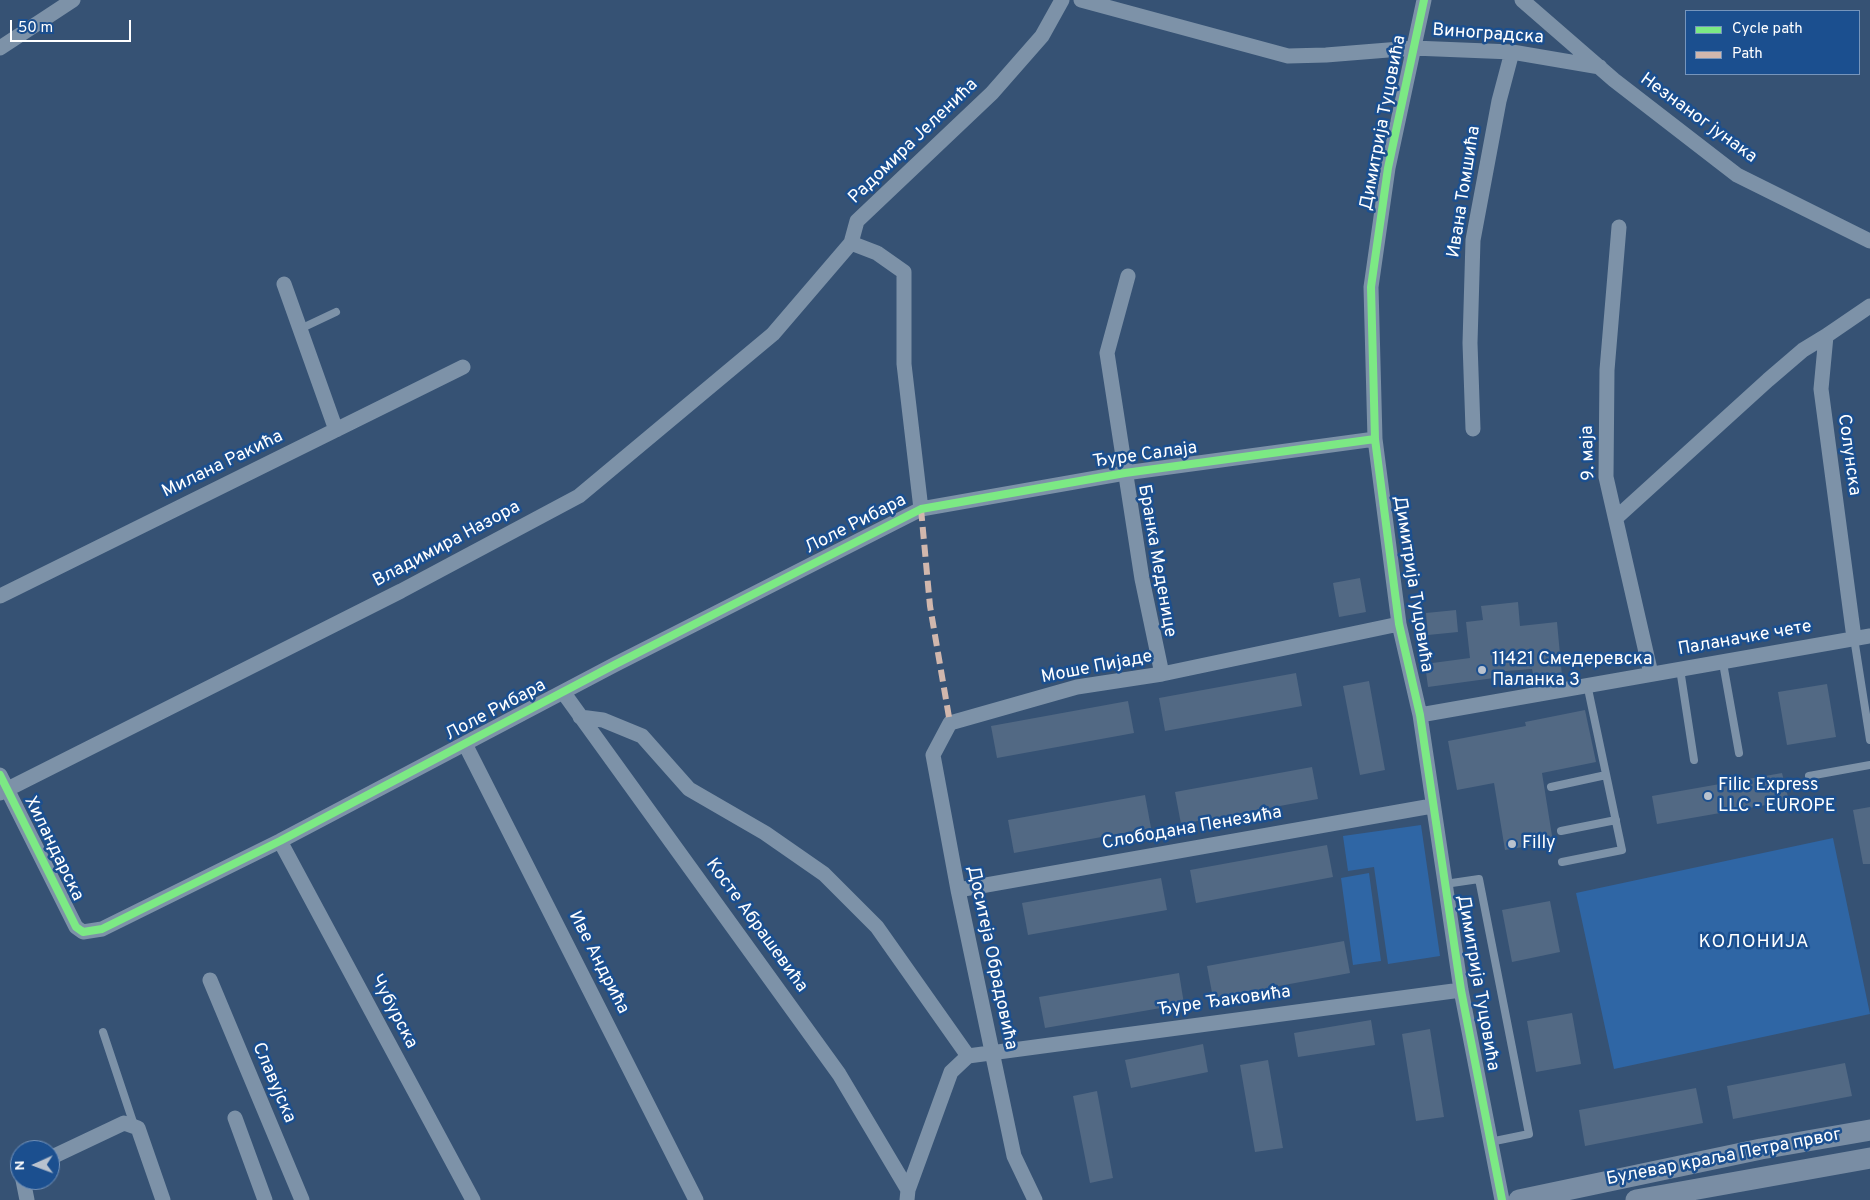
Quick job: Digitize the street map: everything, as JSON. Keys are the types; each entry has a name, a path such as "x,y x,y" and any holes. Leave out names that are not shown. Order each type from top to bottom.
{"main road":[{"name":"Булевар краља Петра првог","path":"1519,1200 1761,1149 1870,1130"},
{"name":"Булевар краља Петра првог","path":"1636,1200 1870,1158"}],"street":[{"path":"0,48 73,0"},
{"name":"Радомира Јеленића","path":"851,243 858,221 992,93 1042,36 1062,0"},
{"name":"Виноградска","path":"1081,0 1288,56 1326,56 1413,48 1512,52 1600,68"},
{"name":"Димитрија Туцовића","path":"1424,0 1388,168 1371,287 1375,439 1400,624 1420,715 1432,806 1461,990 1502,1200"},
{"name":"Незнаног јунака","path":"1522,0 1600,68 1737,175 1870,241"},
{"name":"Ивана Томшића","path":"1473,429 1470,343 1473,240 1499,101 1512,52"},
{"name":"9. маја","path":"1619,227 1607,370 1606,477 1651,674"},
{"path":"851,243 877,253 904,272 904,364 920,509"},
{"name":"Владимира Назора","path":"3,791 401,591 579,496 773,334 851,243"},
{"name":"Бранка Меденице","path":"1128,276 1108,353 1142,579 1162,674"},
{"path":"284,284 336,430"},
{"path":"1616,518 1803,350 1870,306"},
{"name":"Солунска","path":"1826,336 1821,389 1854,638"},
{"name":"Милана Ракића","path":"0,596 463,366"},
{"name":"Ђуре Салаја","path":"920,509 1125,473 1375,439"},
{"name":"Лоле Рибара","path":"83,932 102,929 280,841 563,692 920,509"},
{"name":"Моше Пијаде","path":"950,723 1077,687 1162,674 1400,624"},
{"name":"Паланачке чете","path":"1420,715 1587,684 1870,636"},
{"name":"Косте Абрашевића","path":"563,692 839,1074 907,1195"},
{"path":"580,717 603,720 642,736 689,789 765,833 824,874 877,927 968,1056 992,1052"},
{"name":"Доситеја Обрадовића","path":"950,723 933,755 958,890 1014,1156 1035,1200"},
{"name":"Иве Андрића","path":"465,744 696,1200"},
{"name":"Хиландарска","path":"0,775 3,791 67,912 76,927 83,932"},
{"name":"Слободана Пенезића","path":"958,890 1432,806"},
{"name":"Чубурска","path":"280,841 473,1200"},
{"name":"Славујска","path":"210,980 302,1200"},
{"name":"Ђуре Ђаковића","path":"992,1052 1461,990"},
{"name":"Косте Абрашевића","path":"907,1195 951,1072 968,1056"},
{"path":"235,1118 265,1200"},
{"path":"60,1153 124,1124 136,1127 163,1200"}],"lane":[{"path":"300,329 336,312"},
{"path":"1854,638 1870,740"},
{"path":"1723,662 1739,753"},
{"path":"1680,669 1694,760"},
{"path":"1562,862 1622,850 1587,684"},
{"path":"1809,776 1870,764"},
{"path":"1551,787 1606,776"},
{"path":"1562,831 1616,820"},
{"path":"1445,884 1479,879 1529,1134 1490,1142"},
{"path":"103,1032 136,1127"}],"shaded area":[{"path":"1421,825 1440,956 1388,964 1374,867 1348,871 1343,836"},
{"path":"1833,838 1870,1014 1614,1069 1576,893"},
{"path":"1369,873 1381,961 1353,965 1341,878"}],"building":[{"path":"1360,578 1366,612 1339,617 1333,583"},
{"path":"1518,602 1520,626 1557,622 1562,676 1534,679 1532,669 1494,672 1494,678 1428,687 1425,664 1470,658 1466,622 1483,620 1481,606"},
{"path":"1456,610 1458,632 1428,635 1426,613"},
{"path":"1296,673 1302,706 1165,731 1159,698"},
{"path":"1369,681 1385,770 1360,775 1343,686"},
{"path":"1827,684 1836,737 1787,745 1778,692"},
{"path":"1128,701 1134,733 997,758 991,726"},
{"path":"1585,710 1596,762 1542,773 1553,842 1505,850 1494,783 1457,790 1448,741 1526,726 1525,722"},
{"path":"1312,767 1318,799 1181,824 1175,792"},
{"path":"1782,773 1789,801 1657,824 1652,796"},
{"path":"1145,795 1151,828 1014,853 1008,820"},
{"path":"1870,807 1870,864 1863,864 1853,810"},
{"path":"1327,845 1333,877 1196,903 1190,870"},
{"path":"1161,878 1167,910 1028,935 1022,903"},
{"path":"1550,901 1560,952 1512,962 1502,910"},
{"path":"1344,941 1350,973 1213,998 1207,966"},
{"path":"1179,973 1184,1004 1045,1028 1039,997"},
{"path":"1572,1013 1581,1064 1536,1072 1527,1021"},
{"path":"1371,1020 1375,1045 1298,1057 1294,1033"},
{"path":"1430,1029 1444,1117 1416,1121 1402,1034"},
{"path":"1203,1044 1208,1072 1131,1088 1125,1060"},
{"path":"1268,1060 1283,1148 1255,1152 1240,1065"},
{"path":"1845,1063 1852,1096 1733,1119 1727,1086"},
{"path":"1696,1088 1703,1123 1585,1146 1579,1110"},
{"path":"1097,1091 1113,1178 1090,1183 1073,1096"}],"marked path":[{"path":"921,509 930,606 950,723"}],"cycle path":[{"path":"1424,0 1388,168 1371,287 1375,439 1399,624 1420,715 1461,990 1502,1200"},
{"path":"0,775 76,927 83,932 102,929 280,841 614,665 921,509 1125,473 1375,439"}],"place":[{"name":"11421 Смедеревска Паланка 3","path":"1482,670"},
{"name":"Filic Express LLC - EUROPE","path":"1708,796"},
{"name":"Filly","path":"1512,844"}],"district":[{"name":"КОЛОНИЈА","path":"1754,943"}]}
